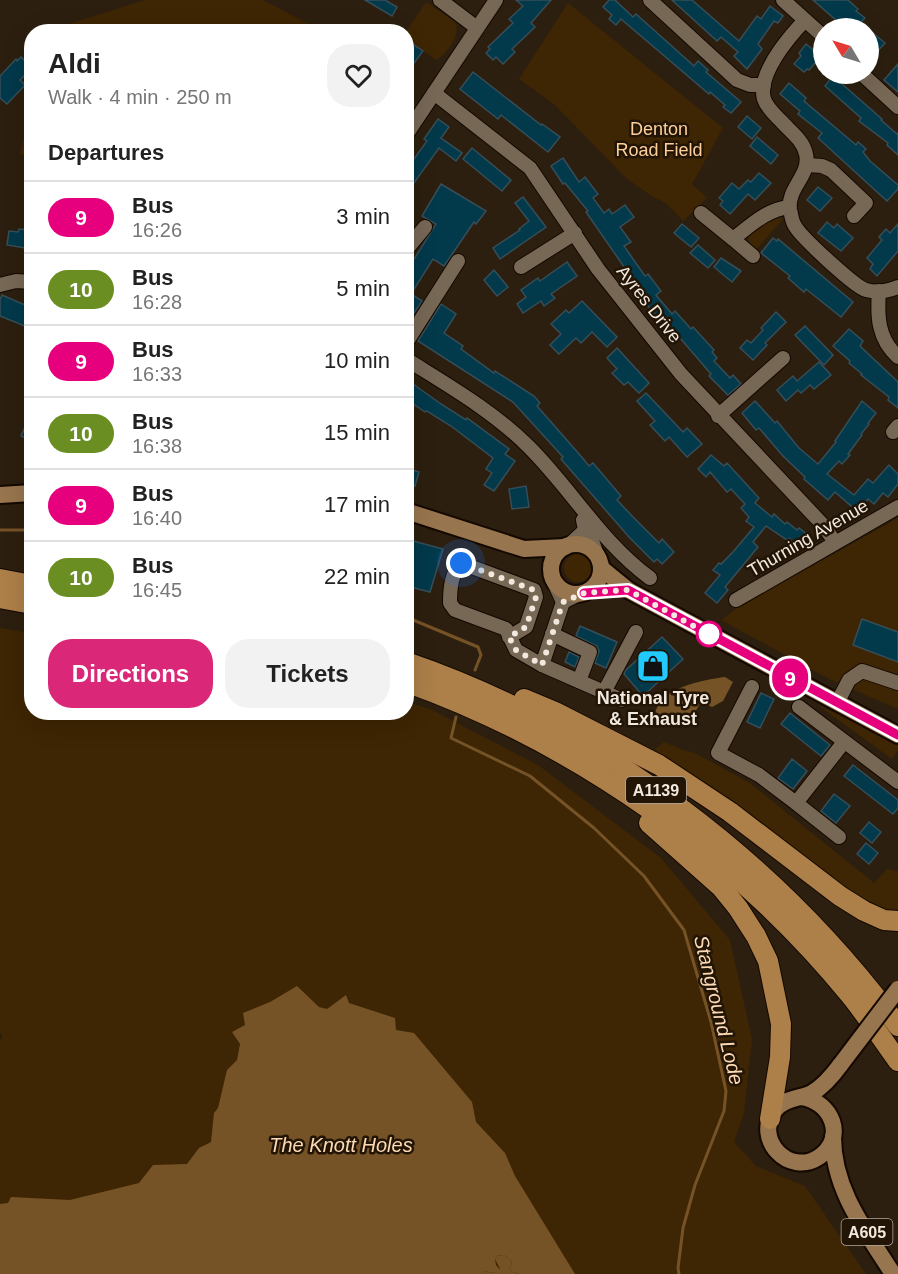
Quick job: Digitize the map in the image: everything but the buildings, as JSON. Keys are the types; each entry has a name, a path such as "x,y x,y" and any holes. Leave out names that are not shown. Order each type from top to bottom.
{"highway":[{"path":"0,579 24,584"},
{"path":"0,598 24,602"},
{"name":"A1139","path":"414,665 461,682 551,726 651,786 730,847 772,884 856,988 898,1061"},
{"name":"A1139","path":"461,682 503,691 555,712 659,765 739,819 840,896 884,920 898,921"},
{"name":"A1139","path":"414,685 453,700 542,742 595,774 683,834 759,899 898,1026"},
{"name":"A1139","path":"595,774 721,887 756,936 768,961 781,1024 780,1057 770,1119"}],"main road":[{"path":"0,495 24,494"},
{"path":"414,514 524,549 584,546 599,562 638,579 837,703 898,735"},
{"path":"552,578 553,559 567,546"},
{"path":"524,549 565,592 583,593 638,579"},
{"path":"583,593 597,583 599,562"},
{"path":"826,1109 827,1086 898,989"},
{"path":"801,1097 815,1100 826,1109 831,1118 833,1137 824,1153 807,1162 798,1162 780,1155 769,1138 770,1119 782,1103 813,1092 837,1070"},
{"name":"A605","path":"833,1137 836,1172 843,1189 893,1274"},
{"name":"A605","path":"807,1162 833,1178 843,1189"}],"street":[{"path":"440,0 477,28"},
{"path":"414,123 496,0"},
{"path":"650,0 737,80 750,85 764,85"},
{"path":"783,0 813,27"},
{"path":"806,20 791,35 780,51 764,85 764,99 770,109 800,140 806,152 808,165 790,196 789,207 793,225 802,237 865,290 879,291 898,287"},
{"path":"873,84 898,107"},
{"name":"Ayres Drive","path":"434,93 524,162 536,175 630,310 681,374 718,416 822,524 835,542"},
{"path":"808,165 822,166 831,170 866,202 854,216"},
{"path":"733,239 764,214 789,207"},
{"path":"701,213 753,256"},
{"path":"414,240 425,227"},
{"path":"520,267 575,233"},
{"path":"414,330 458,261"},
{"path":"0,285 24,282"},
{"path":"879,291 881,335 890,350 898,357"},
{"path":"718,416 783,358"},
{"path":"414,365 474,401 529,447 638,579"},
{"name":"Thurning Avenue","path":"736,600 898,507"},
{"path":"567,546 585,530 581,509"},
{"path":"581,509 599,562"},
{"path":"509,637 526,627 536,597 534,590 461,563 456,568 450,588 450,603 455,609 506,629 509,637 516,650 542,665 622,700"},
{"path":"542,665 563,602 552,578"},
{"path":"563,602 583,593"},
{"path":"604,692 636,632"},
{"path":"552,634 590,652 579,681"},
{"path":"837,703 849,680 862,670 898,683"},
{"path":"752,687 718,753 759,775 839,837"},
{"path":"799,707 844,742 896,775"},
{"path":"796,802 844,742"}],"green space":[{"path":"145,0 263,0 309,24 68,24"},
{"path":"426,2 455,22 457,27 455,38 444,54 436,60 414,45 414,24 411,24"},
{"name":"Denton Road Field","path":"568,3 723,128 692,184 707,198 683,221 667,204 626,178 554,104 519,79"},
{"path":"24,137 24,155 20,154"},
{"path":"777,217 783,219 754,252 749,246 748,232"},
{"path":"898,518 898,709 831,680 721,620 739,607"},
{"path":"578,554 588,558 592,568 588,578 578,582 568,578 564,568 568,558"},
{"path":"0,628 24,632 24,720 414,720 414,704 430,709 538,765 661,858 730,940 752,1039 744,1113 734,1142 756,1166 805,1186 866,1274 0,1274 0,1042 2,1036 0,1033"},
{"path":"816,704 898,742 898,750 892,759"},
{"path":"664,742 695,753 750,783 874,883 887,869 898,871 898,913 880,911 847,891 669,763 655,749"}],"shaded area":[{"path":"504,1255 512,1261 510,1271 519,1274 481,1274 484,1271 493,1273 500,1269 495,1259 497,1256"}],"water":[{"path":"725,677 733,682 723,701 712,707 700,704 690,720 680,717 673,722 663,724 655,715 658,706 672,692 694,683"},
{"name":"The Knott Holes","path":"297,986 319,1007 327,1009 346,995 349,1003 395,1018 396,1030 414,1033 472,1102 476,1122 505,1153 515,1176 575,1274 519,1274 510,1271 512,1261 504,1255 497,1256 495,1259 500,1270 493,1273 484,1271 481,1274 0,1274 0,1204 8,1203 11,1197 70,1200 139,1183 153,1165 187,1164 199,1148 211,1142 214,1113 218,1108 227,1070 237,1060 240,1044 232,1032 245,1025 243,1013 270,1002"}],"waterway":[{"name":"Stanground Lode","path":"0,530 24,530"},
{"name":"Stanground Lode","path":"414,620 478,647 481,655 475,670"},
{"name":"Stanground Lode","path":"456,717 451,738 530,776 594,828 644,876 684,930 711,1022 726,1091 724,1111 695,1185 683,1228 679,1274"}],"bus line":[{"name":"9","path":"584,593 628,590 898,735"}],"place":[{"name":"National Tyre & Exhaust","path":"653,666"}],"route":[{"path":"461,563 534,590 536,597 526,627 509,637 516,650 542,665 563,602 581,593 628,590 712,636 709,634"}]}
